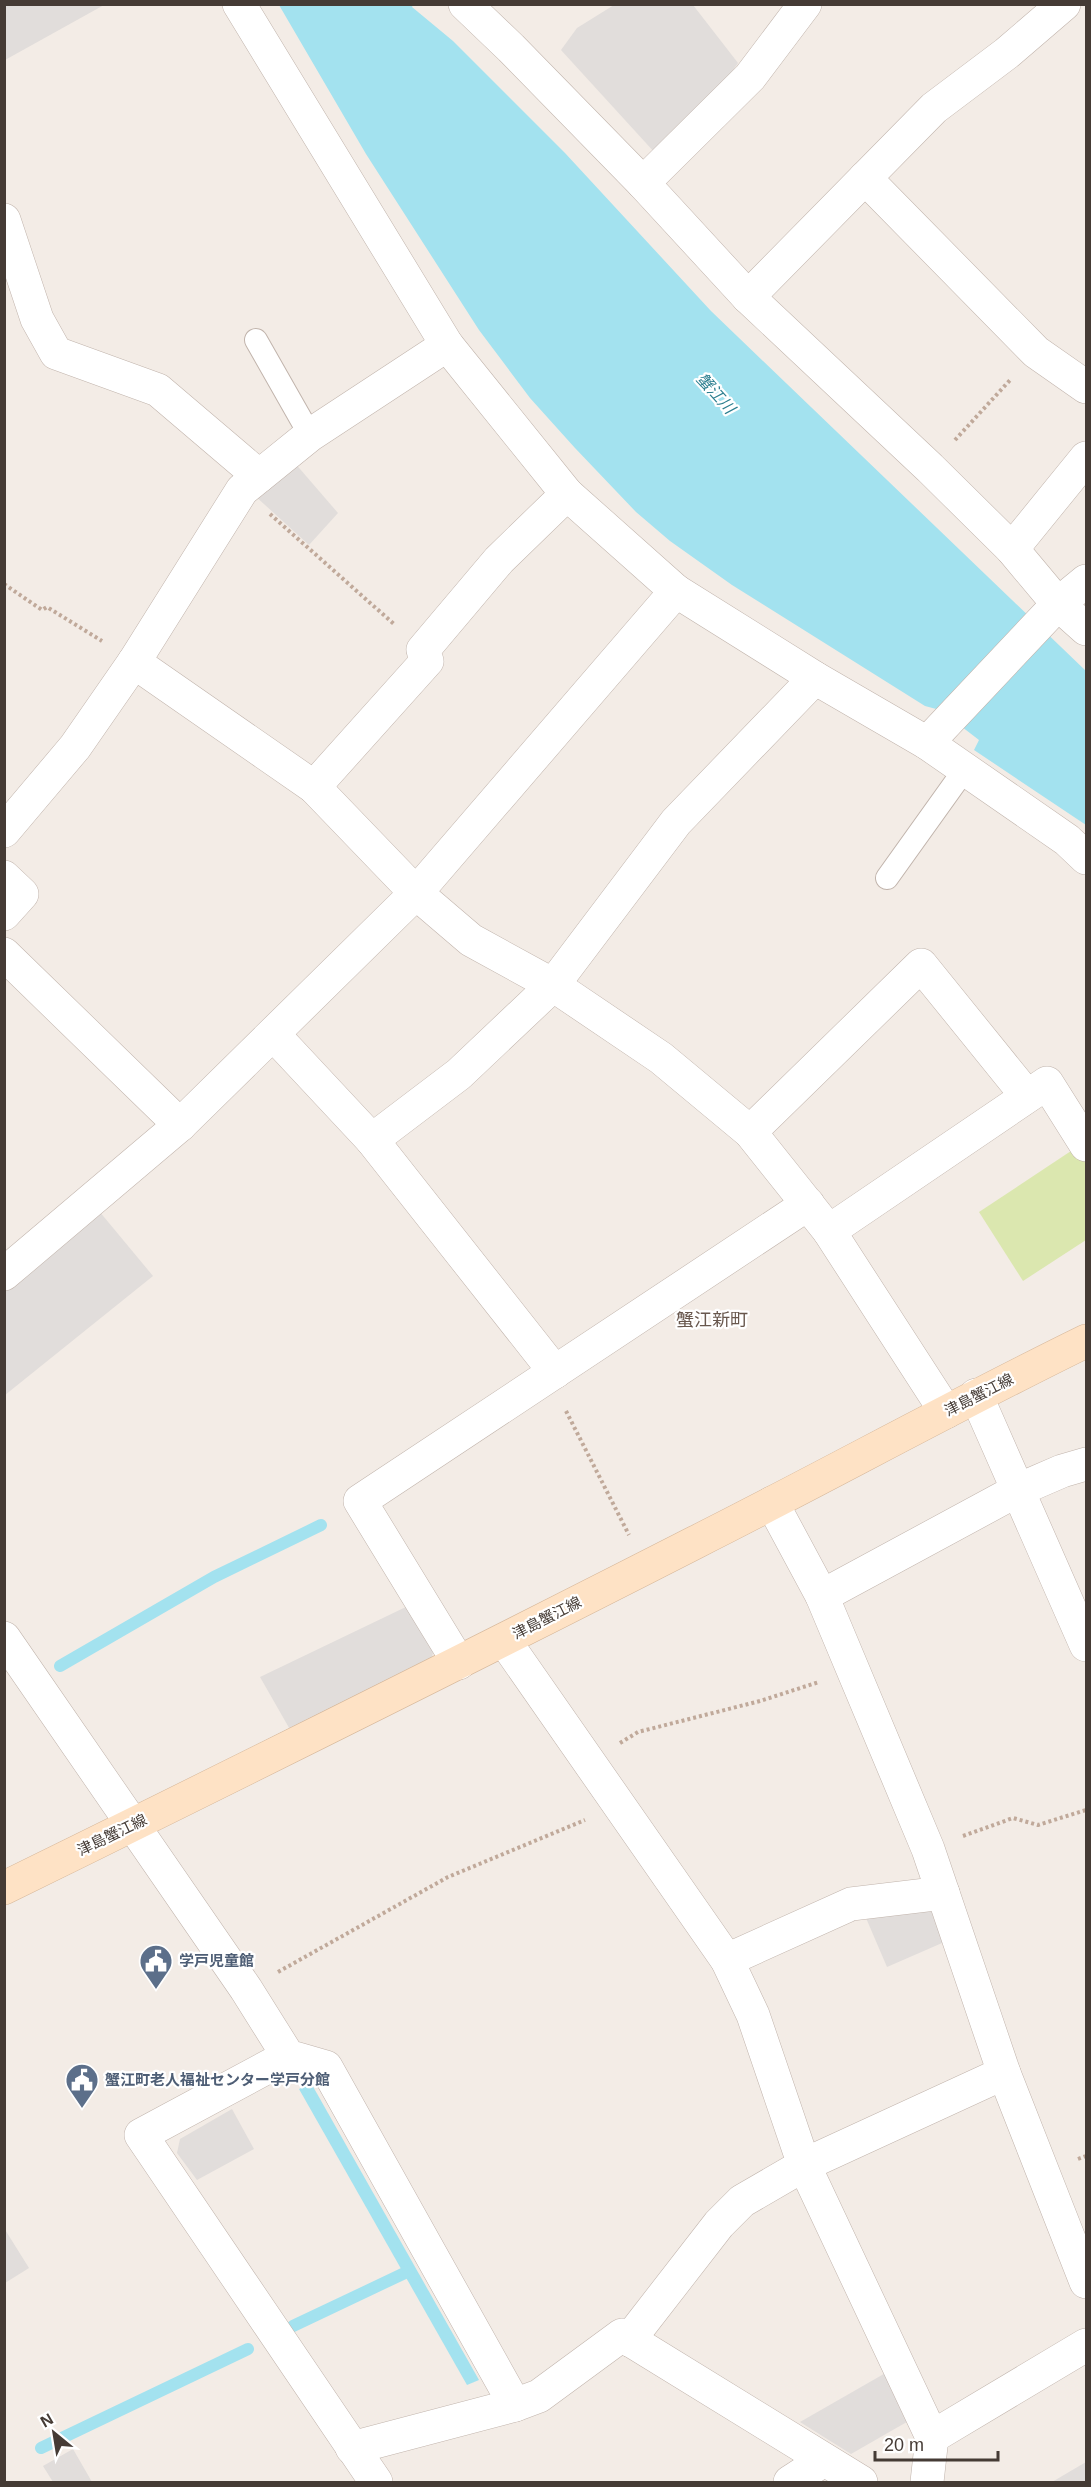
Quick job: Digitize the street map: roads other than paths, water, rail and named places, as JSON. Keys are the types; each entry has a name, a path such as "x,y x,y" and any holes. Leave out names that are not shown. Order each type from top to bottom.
{"main road":[{"name":"津島蟹江線","path":"4,1888 459,1663 772,1503 976,1395 1086,1341"}],"street":[{"path":"239,4 447,345 567,494 676,591 815,678 933,737 965,769 1067,840 1086,858"},
{"path":"465,4 644,183 748,297 930,468 1012,549 1058,604 1086,629"},
{"path":"644,183 750,77 805,4"},
{"path":"748,297 934,108 1007,53 1064,4"},
{"path":"865,178 1036,352 1086,387"},
{"path":"4,220 37,319 56,353 158,390 251,483"},
{"path":"4,831 75,747 134,662 251,483 310,435 447,345"},
{"path":"1012,549 1086,458"},
{"path":"314,787 427,661 423,650 499,560 567,494"},
{"path":"933,737 1058,604 1086,581"},
{"path":"4,1274 180,1125 416,893 676,591"},
{"path":"134,662 314,787 416,893 471,940 553,985 661,1058 750,1132 830,1231 946,1412"},
{"path":"372,1140 459,1074 553,985 676,822 815,678"},
{"path":"4,877 22,894 4,914"},
{"path":"4,954 180,1125"},
{"path":"750,1132 921,965 1027,1096"},
{"path":"273,1034 372,1140 552,1374"},
{"path":"830,1231 1047,1083 1086,1145"},
{"path":"459,1663 360,1501 808,1204"},
{"path":"976,1395 1086,1645"},
{"path":"822,1596 1018,1490 1062,1471 1086,1464"},
{"path":"772,1503 822,1596 928,1849 1004,2073 1086,2282"},
{"path":"4,1638 246,1989 288,2056 326,2067 515,2405"},
{"path":"504,1640 727,1960 753,2015 804,2164 932,2437 927,2482"},
{"path":"727,1960 851,1904 943,1893"},
{"path":"288,2056 141,2135 376,2482"},
{"path":"630,2340 719,2224 742,2201 804,2164 1004,2073"},
{"path":"352,2448 515,2405 539,2396 622,2335 861,2482"},
{"path":"932,2437 1086,2345"},
{"path":"790,2482 824,2460"}],"lane":[{"path":"256,340 310,435"},
{"path":"887,878 965,769"}],"water":[{"name":"蟹江川","path":"279,5 413,5 412,7 453,41 565,153 711,311 1086,671 1086,825 974,750 979,740 940,710 925,706 732,585 670,541 636,512 530,398 479,330 366,154"},
{"path":"311,2083 479,2380 467,2385 299,2089"}],"waterway":[{"path":"60,1666 214,1577 321,1525"},
{"path":"293,2326 409,2271"},
{"path":"41,2448 248,2349"}],"place":[{"name":"学戸児童館","path":"156,1990"},
{"name":"蟹江町老人福祉センター学戸分館","path":"82,2109"}],"district":[{"name":"蟹江新町","path":"712,1320"}]}
